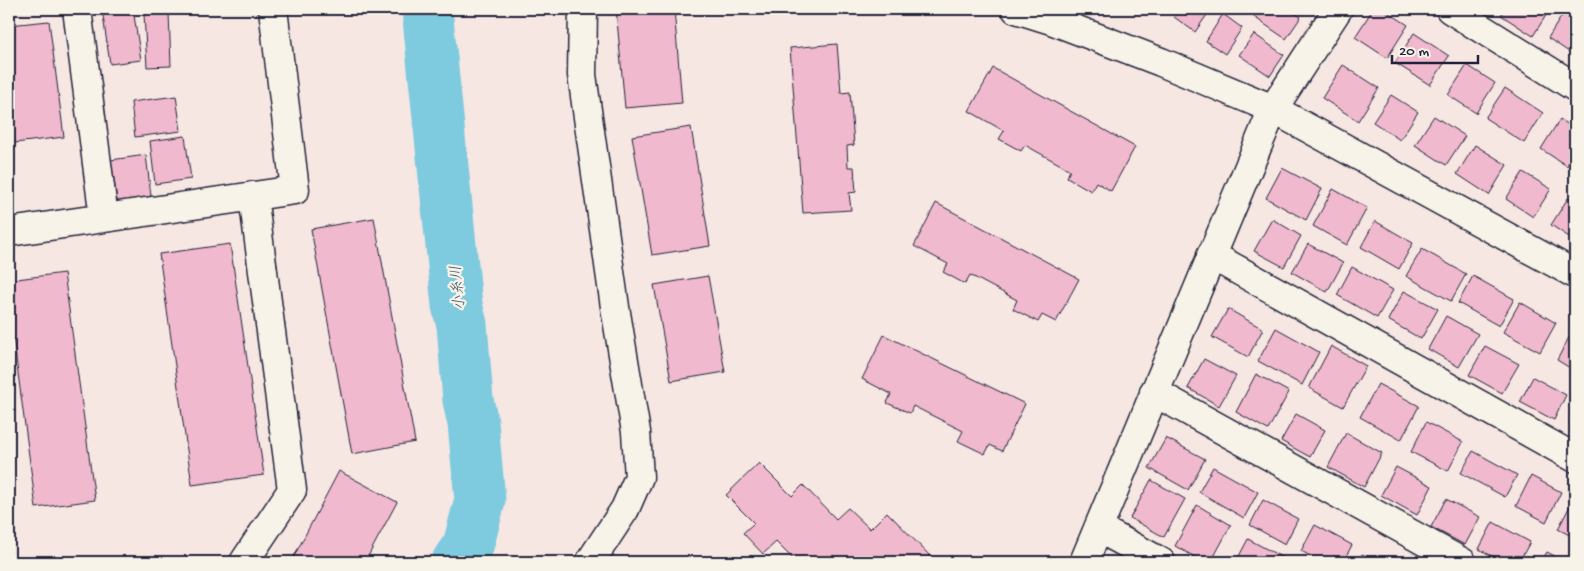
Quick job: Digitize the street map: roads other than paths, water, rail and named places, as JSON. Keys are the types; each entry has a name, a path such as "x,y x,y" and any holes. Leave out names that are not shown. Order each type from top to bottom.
{"street":[{"path":"78,9 104,218"},
{"path":"9,232 295,190 273,9"},
{"path":"583,9 582,75 614,298 636,432 639,477 625,509 590,562"},
{"path":"1016,9 1051,20 1161,62 1273,109 1575,274"},
{"path":"1084,562 1273,109 1338,9"},
{"path":"1450,9 1575,87"},
{"path":"244,562 292,490 253,196"},
{"path":"1211,255 1575,458"},
{"path":"1154,392 1462,562"},
{"path":"1098,528 1161,562"}],"waterway":[{"name":"小糸川","path":"427,9 457,305 462,325 468,400 473,423 480,500 468,546 457,562"}]}
